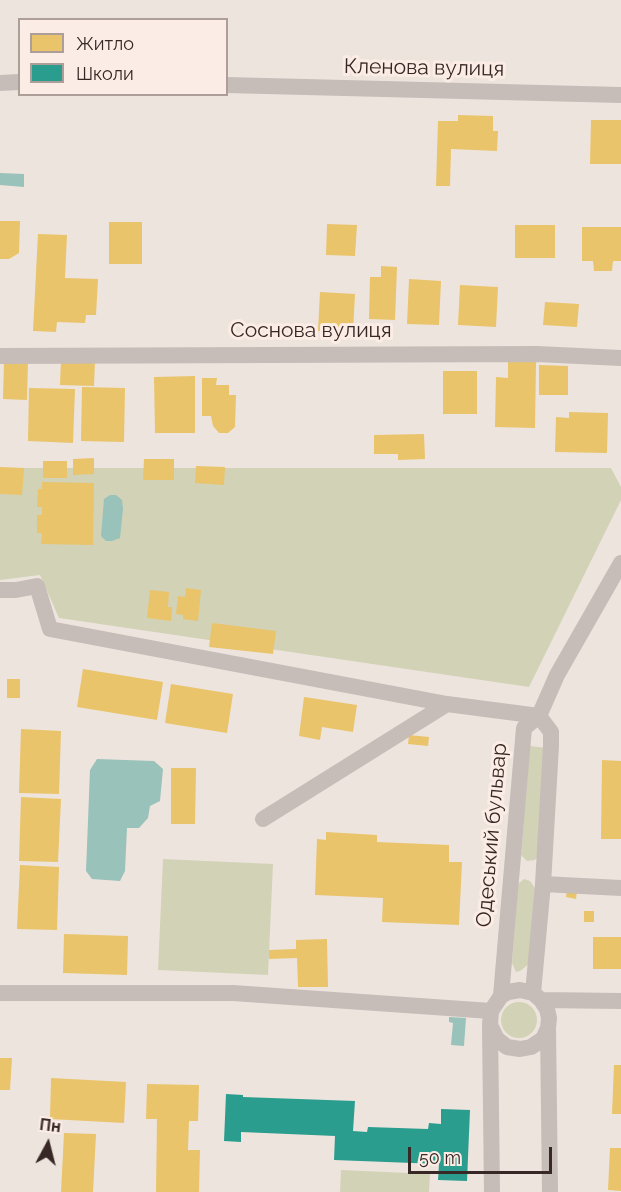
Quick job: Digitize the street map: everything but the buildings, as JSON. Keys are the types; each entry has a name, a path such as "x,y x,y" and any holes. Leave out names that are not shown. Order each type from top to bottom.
{"street":[{"path":"0,83 18,82"},
{"name":"Кленова вулиця","path":"228,86 621,95"},
{"name":"Соснова вулиця","path":"0,356 537,354 621,358"},
{"name":"Одеський бульвар","path":"501,996 524,728 539,716 557,675 621,563"},
{"path":"0,590 37,586 50,629 447,704 539,716 551,732 543,885 532,994"},
{"path":"263,819 447,704"},
{"path":"543,885 621,888"},
{"path":"492,1192 493,1025 501,996 508,992 621,1001"},
{"path":"0,993 233,993 493,1025"},
{"path":"532,994 547,1009 549,1018 545,1033 550,1192"},
{"path":"493,1025 507,1047 520,1049 531,1047 545,1033"}],"green space":[{"path":"0,468 611,468 621,487 621,500 529,687 59,618 40,575 0,580"},
{"path":"530,746 547,748 540,853 535,860 527,861 521,855"},
{"path":"163,859 273,864 268,975 158,970"},
{"path":"524,879 530,881 535,888 529,964 516,972 512,963 518,884"},
{"path":"519,1002 532,1007 537,1020 532,1033 519,1038 506,1033 501,1020 506,1007"},
{"path":"341,1170 430,1174 429,1192 340,1192"}],"water":[{"path":"0,173 24,174 24,187 0,185"},
{"path":"110,495 116,495 122,500 123,509 120,538 106,541 101,536 104,499"},
{"path":"97,759 154,761 163,769 160,801 150,806 148,818 139,828 127,828 125,871 120,881 92,879 86,871 90,770"},
{"path":"449,1017 466,1018 464,1046 451,1045 453,1023 449,1022"}]}
